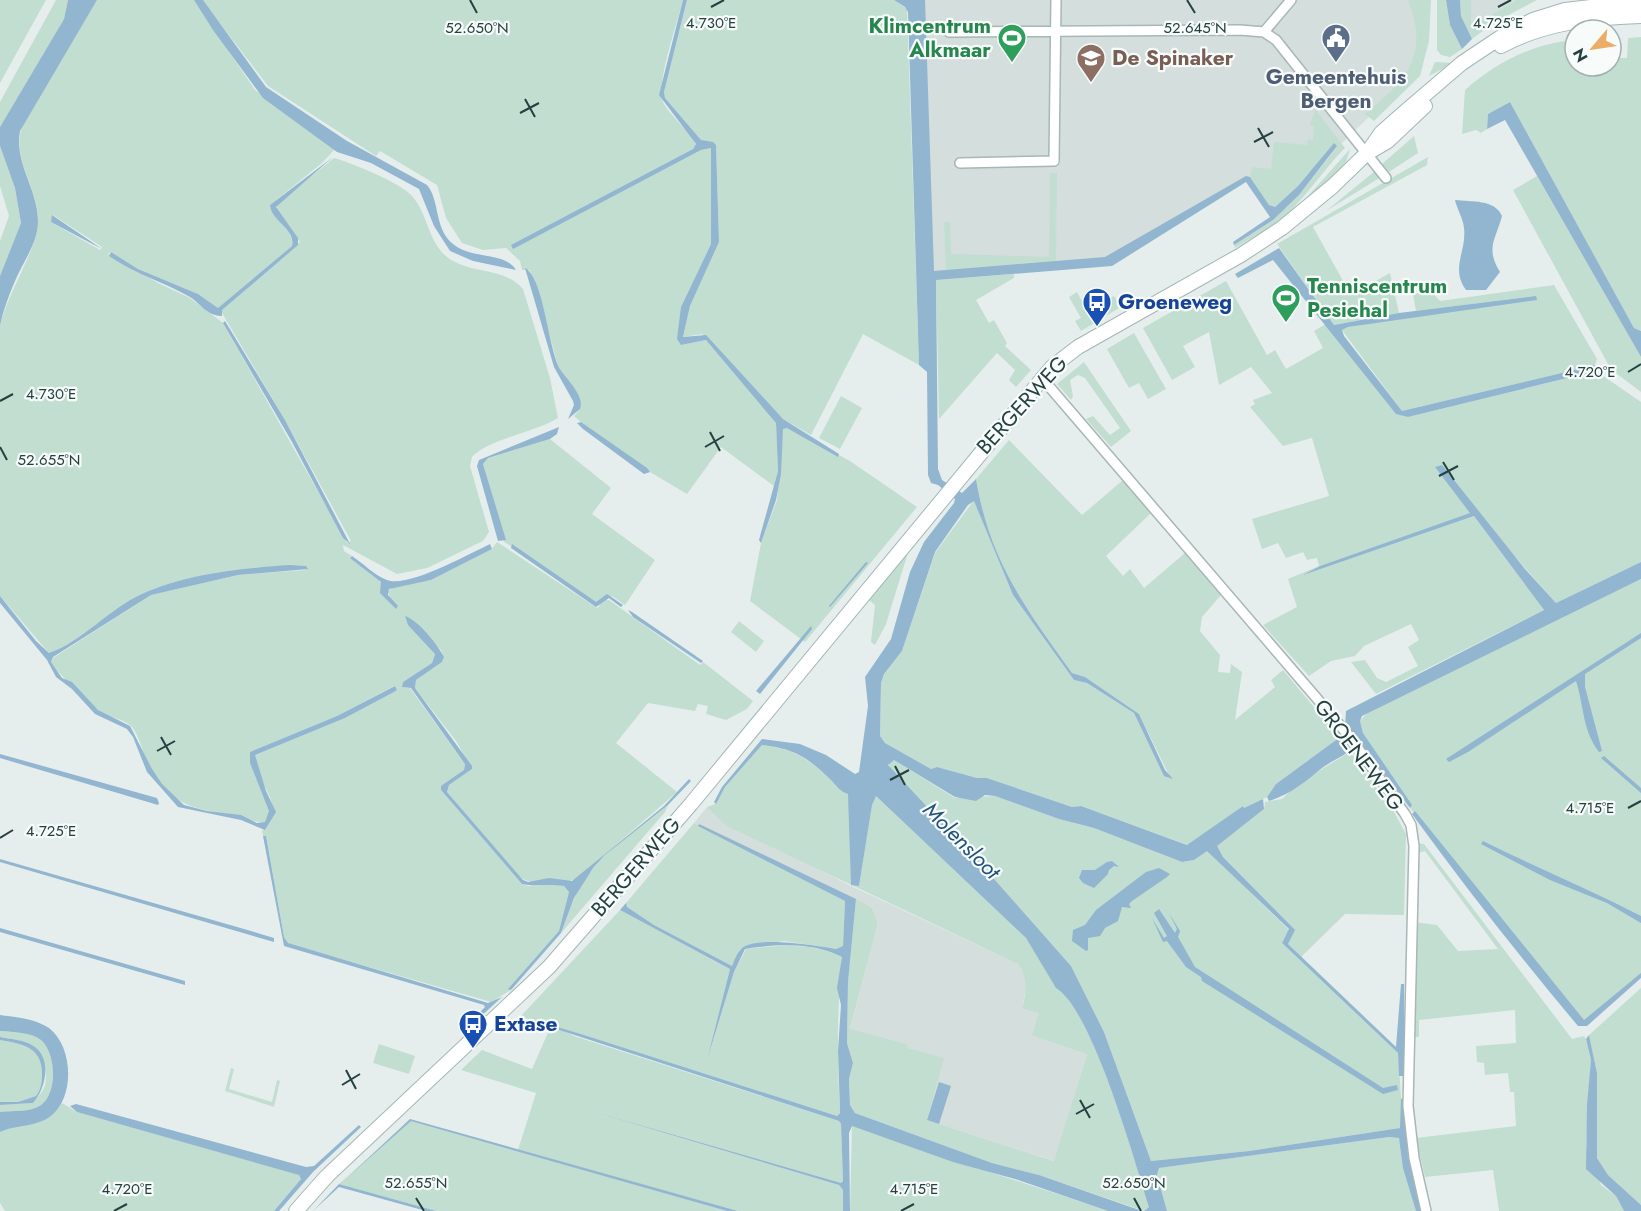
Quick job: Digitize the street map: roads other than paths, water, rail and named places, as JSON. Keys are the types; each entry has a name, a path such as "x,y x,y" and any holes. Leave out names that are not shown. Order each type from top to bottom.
{"main road":[{"name":"BERGERWEG","path":"296,1211 327,1176 549,967 691,804 949,490 1048,385 1072,351 1273,235 1303,213 1367,153 1388,141 1466,68 1500,46 1525,34 1561,23 1622,8 1641,7"},
{"name":"BERGERWEG","path":"1622,8 1641,16"}],"street":[{"path":"960,164 1054,161 1056,0"},
{"path":"1264,32 1291,0"},
{"path":"949,32 1056,30 1264,32 1276,40 1386,178"},
{"name":"GROENEWEG","path":"1048,385 1347,733 1400,807 1413,833 1408,1106 1414,1158 1426,1211"}],"water":[{"path":"68,0 97,0 20,131 20,154 37,209 38,221 36,237 18,274 0,326 0,276 21,223 15,188 0,146 0,127 64,19"},
{"path":"194,0 203,0 266,87 347,141 427,185 434,198 443,231 453,244 469,252 504,260 516,270 473,261 450,251 434,226 419,189 371,163 337,152 263,98"},
{"path":"683,0 687,0 664,92 665,98 701,140 713,142 716,145 719,242 690,306 683,337 706,335 783,419 839,454 838,457 787,428 783,429 781,474 776,500 761,543 759,540 778,471 776,423 706,340 681,345 677,339 681,307 711,244 711,148 701,150 513,249 511,245 693,149 696,144 659,95"},
{"path":"894,0 925,0 934,271 1105,257 1246,176 1250,177 1269,205 1275,207 1298,186 1334,143 1337,146 1299,195 1273,220 1234,245 1233,242 1270,217 1246,182 1112,266 936,280 938,469 942,480 962,493 976,479 990,535 1000,559 1039,627 1072,673 1085,677 1139,714 1165,770 1173,779 1164,776 1134,713 1087,683 1074,680 1013,595 974,501 968,505 935,552 902,651 884,674 881,683 880,736 885,743 931,769 937,767 977,778 987,778 1072,807 1081,806 1187,845 1243,806 1244,808 1263,799 1264,809 1217,846 1223,857 1295,930 1288,944 1396,1047 1401,984 1404,984 1404,1076 1399,1076 1398,1053 1282,943 1289,929 1207,851 1194,860 1182,862 1094,828 1059,819 995,796 985,795 976,801 955,797 894,760 888,765 987,871 1071,966 1104,1032 1151,1161 1249,1151 1400,1128 1401,1099 1404,1098 1408,1156 1422,1211 1416,1211 1403,1168 1399,1138 1389,1137 1159,1168 1157,1175 1167,1211 1144,1211 1149,1207 1123,1123 1098,1055 1070,1002 1056,988 1026,938 876,796 872,805 859,886 851,885 848,794 840,790 815,765 800,755 762,745 725,787 716,804 714,802 722,787 762,739 800,744 826,755 855,774 859,772 868,706 865,677 891,639 910,572 924,542 955,499 938,485 931,483 928,475 927,372 919,365 908,12 905,7"},
{"path":"1446,0 1460,0 1461,16 1472,39 1462,49 1450,25"},
{"path":"1510,102 1634,328 1641,331 1641,357 1505,120 1487,129 1488,114"},
{"path":"333,157 276,207 298,238 298,245 222,310 222,316 212,314 190,297 109,256 111,252 138,269 198,294 218,308 292,246 290,235 274,216 270,205"},
{"path":"1455,200 1488,204 1499,211 1502,216 1492,250 1500,272 1486,290 1466,290 1461,282 1459,267 1464,228"},
{"path":"52,215 102,249 51,222"},
{"path":"1279,248 1334,325 1399,313 1536,296 1537,300 1348,327 1342,330 1344,336 1402,411 1595,365 1596,371 1408,417 1396,414 1273,260 1238,278 1235,274"},
{"path":"525,268 537,285 560,369 580,399 580,409 568,419 574,405 573,401 554,367"},
{"path":"225,321 285,420 350,544 343,538 292,442 223,323"},
{"path":"581,422 650,472 644,474 583,429 577,423"},
{"path":"559,427 557,434 550,439 488,458 483,464 506,540 498,541 477,466 479,460"},
{"path":"1442,465 1525,569 1556,603 1641,562 1641,579 1362,716 1360,721 1363,733 1412,805 1410,808 1353,734 1353,748 1350,751 1326,765 1304,783 1269,801 1267,797 1276,784 1336,740 1334,731 1345,727 1346,711 1544,610 1474,516 1303,575 1320,566 1470,513 1435,467"},
{"path":"490,544 492,549 431,580 389,589 388,595 398,606 396,609 380,593 381,582 350,558 352,556 387,580 397,581 423,575"},
{"path":"512,544 596,602 607,594 623,605 621,607 609,598 596,607 511,548"},
{"path":"866,562 868,563 830,607 829,606"},
{"path":"290,565 306,566 308,569 238,575 151,595 53,657 51,662 62,678 72,682 98,710 130,726 162,784 184,805 207,811 241,815 257,823 265,822 269,811 250,763 250,752 337,716 395,686 397,690 394,692 345,718 255,755 266,791 276,812 265,830 241,820 178,807 147,772 133,737 127,729 95,714 72,689 56,677 47,660 0,603 0,596 36,641 49,653 73,641 130,600 159,587 214,573"},
{"path":"628,610 703,661 701,663 633,617"},
{"path":"405,616 416,622 444,657 442,662 416,680 415,688 472,766 472,769 449,785 447,792 523,880 528,882 549,878 572,881 664,806 689,779 691,781 668,805 605,855 593,868 574,898 561,933 511,990 508,989 559,931 569,892 564,886 522,884 441,790 441,786 464,770 465,764 411,688 402,687 403,682 432,663 435,654 408,625"},
{"path":"811,626 812,629 760,694 756,691"},
{"path":"1641,633 1641,638 1585,674 1585,687 1602,751 1599,752 1589,735 1576,681 1468,752 1449,762 1446,759"},
{"path":"0,754 157,798 159,803 158,805 0,758"},
{"path":"1604,756 1641,788 1641,793 1601,758"},
{"path":"1415,811 1584,1020 1641,973 1641,978 1587,1026 1578,1026 1452,868 1412,814"},
{"path":"699,824 856,899 848,982 847,1043 853,1063 849,1079 850,1105 855,1113 992,1163 1039,1175 1142,1211 1108,1211 1015,1179 953,1162 852,1126 849,1133 850,1211 843,1211 843,1190 839,1185 591,1111 841,1183 843,1181 839,1121 550,1027 551,1025 587,1036 837,1116 840,1113 838,1051 841,1005 837,988 842,957 807,947 769,946 745,949 734,972 707,1060 730,969 620,910 626,903 627,907 654,925 732,966 741,949 759,943 787,943 836,949 843,946 845,901 698,826"},
{"path":"263,836 266,836 284,937 288,943 488,1003 502,997 465,1031 463,1029 485,1007 484,1005 284,946"},
{"path":"1483,841 1641,916 1641,923 1607,903 1550,880 1481,844"},
{"path":"0,859 251,931 274,938 274,942 0,862"},
{"path":"1112,861 1119,867 1114,866 1109,870 1094,888 1083,883 1079,878 1082,870 1095,870"},
{"path":"1159,868 1170,874 1132,901 1129,904 1131,908 1122,907 1118,921 1105,928 1100,936 1088,938 1088,950 1086,951 1072,941 1073,930 1085,925 1096,910 1146,872"},
{"path":"1159,909 1175,933 1177,929 1169,913 1180,931 1178,937 1195,967 1383,1088 1397,1085 1398,1090 1383,1094 1202,981 1201,977 1186,967 1167,941 1163,942 1152,918 1164,938 1167,936 1154,913"},
{"path":"0,928 185,981 185,985 0,932"},
{"path":"0,1015 32,1020 49,1028 63,1047 68,1071 65,1096 52,1115 40,1122 0,1132 0,1112 26,1110 41,1105 50,1092 53,1073 50,1054 41,1040 27,1034 0,1031"},
{"path":"1589,1035 1597,1073 1597,1158 1608,1175 1641,1205 1641,1211 1624,1211 1616,1196 1586,1169 1587,1105 1591,1060 1586,1039"},
{"path":"0,1037 29,1043 39,1050 43,1057 44,1082 33,1103 0,1105 0,1102 18,1102 36,1096 41,1086 42,1074 39,1058 35,1052 23,1045 0,1040"},
{"path":"939,1082 951,1086 939,1124 927,1120"},
{"path":"76,1104 306,1167 314,1166 359,1125 361,1127 313,1172 279,1211 274,1211 301,1179 299,1175 77,1112 70,1106"},
{"path":"410,1119 738,1211 727,1211 411,1121 349,1176"},
{"path":"339,1184 436,1211 426,1211 339,1187 313,1211"}],"place":[{"name":"Klimcentrum Alkmaar","path":"1012,64"},
{"name":"Gemeentehuis Bergen","path":"1336,64"},
{"name":"De Spinaker","path":"1091,84"},
{"name":"Tenniscentrum Pesiehal","path":"1286,324"},
{"name":"Groeneweg","path":"1097,328"},
{"name":"Extase","path":"473,1050"}],"water label":[{"name":"Molensloot","path":"962,840"}]}
